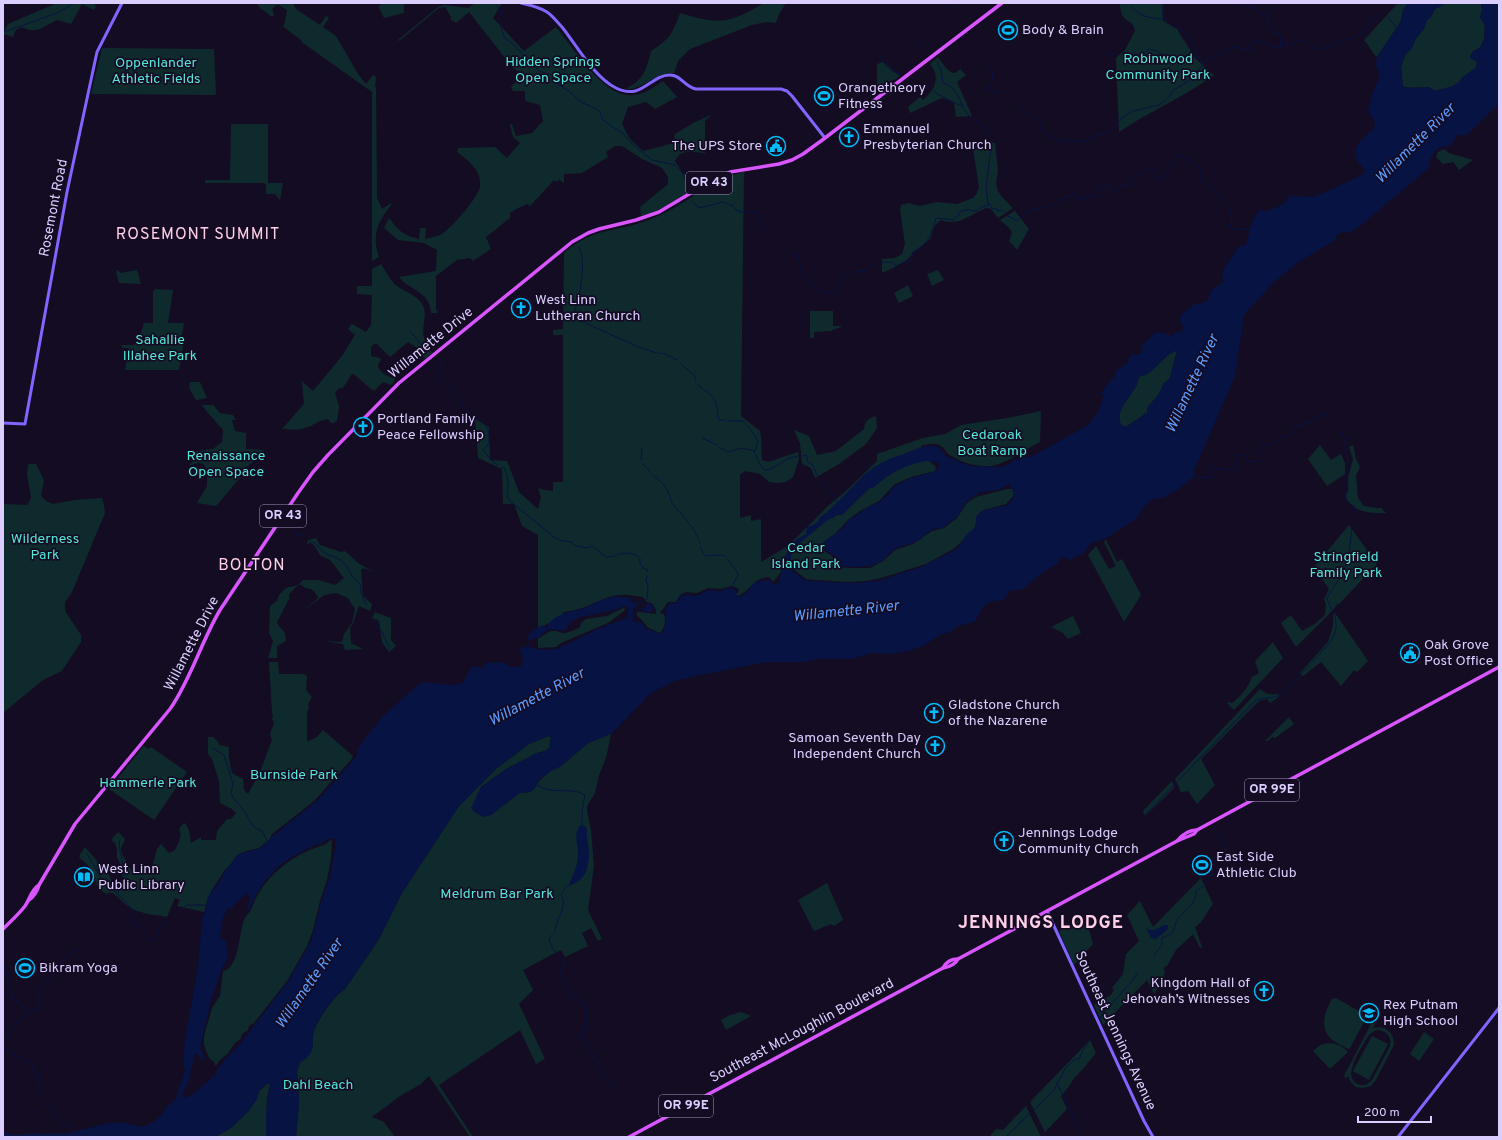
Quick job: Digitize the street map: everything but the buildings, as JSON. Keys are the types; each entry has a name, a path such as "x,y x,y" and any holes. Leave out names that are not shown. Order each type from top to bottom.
{"main road":[{"name":"Rosemont Road","path":"3,423 25,424 67,192 97,52 122,3"},
{"path":"521,3 539,8 551,15 593,68 617,89 626,91 639,90 662,77 669,75 677,77 688,86 696,89 779,88 787,91 792,96 825,138"},
{"name":"Willamette Drive","path":"3,929 24,908 29,897 38,885 73,826 173,706 217,615 306,482 328,455 392,389 575,240 602,228 636,220 659,212 716,178 730,172 779,164 792,160 803,154 1002,3"},
{"name":"Southeast McLoughlin Boulevard","path":"628,1137 943,968 954,959 958,959 1177,841 1194,834 1197,830 1499,667"},
{"name":"Southeast Jennings Avenue","path":"1047,911 1139,1110 1153,1137"},
{"path":"1398,1137 1499,1008"}],"green space":[{"path":"57,3 94,3 96,7 94,10 82,4 71,24 57,20 36,30 22,27 16,30 13,37 3,34 8,24"},
{"path":"257,3 293,3 296,9 320,25 326,16 329,18 323,27 336,36 358,74 366,84 373,75 376,77 377,198 382,209 391,203 392,204 383,216 377,229 376,242 379,257 372,261 372,92 303,43 285,28 283,26 287,10 279,5 276,5 272,9 274,15 272,17 262,9 261,10"},
{"path":"383,3 404,3 404,13 384,18 379,8 379,6"},
{"name":"Hidden Springs Open Space","path":"475,3 502,3 493,18 524,51 556,27 591,71 601,81 612,89 623,94 635,95 642,93 663,81 677,97 655,109 646,102 628,107 622,124 630,139 643,151 674,143 675,134 693,123 711,115 705,121 705,153 684,152 675,161 682,172 698,186 663,207 641,216 640,207 668,184 668,177 662,168 642,159 622,146 615,146 606,152 608,157 582,173 564,174 564,183 559,180 556,182 554,180 530,206 527,204 510,213 510,218 486,237 491,249 473,261 470,258 457,260 436,276 436,311 438,310 437,313 431,313 427,300 419,292 403,282 399,277 436,271 437,250 424,243 398,240 384,228 389,218 402,232 419,239 420,228 426,228 425,239 445,232 475,198 480,186 477,171 470,162 457,152 458,148 495,147 507,158 520,143 513,137 510,125 512,124 516,136 532,133 543,121 540,105 525,101 525,91 513,91 511,87 523,74 513,68 469,12 456,23 451,20 451,17 445,7 439,8 399,41 398,40 438,7 445,5 468,8"},
{"path":"764,3 786,3 779,14 776,23 767,22 752,25 690,49 678,61 674,73 661,75 632,89 625,89 636,82 643,74 648,64 651,51 670,35 680,13 715,21 724,20 732,19"},
{"name":"Robinwood Community Park","path":"1120,3 1163,3 1163,21 1177,29 1195,58 1214,75 1203,83 1119,132 1116,58 1125,50 1135,31 1132,24 1122,15"},
{"path":"1398,3 1408,3 1403,10 1401,21 1377,57 1364,40"},
{"path":"1446,3 1481,3 1482,10 1480,17 1485,25 1484,39 1480,48 1475,50 1470,56 1477,62 1476,68 1464,76 1454,86 1435,91 1428,88 1409,88 1403,86 1401,67 1405,55 1424,29 1427,20 1431,17 1435,9"},
{"name":"Oppenlander Athletic Fields","path":"102,48 214,49 216,95 91,94"},
{"path":"938,57 946,68 952,73 955,73 960,69 966,75 957,82 972,116 956,117 954,102 942,98 910,113 908,107 920,97 923,100 933,88 936,78 930,64"},
{"path":"883,62 900,76 877,92 877,64"},
{"path":"231,124 268,124 268,183 283,183 280,200 275,194 266,194 266,185 264,183 205,183 205,180 230,180"},
{"path":"972,143 995,143 998,171 996,183 998,191 1013,208 998,218 991,209 986,208 959,221 947,222 941,220 935,225 930,239 916,250 907,260 882,273 882,259 895,258 902,254 905,244 900,209 901,205 909,203 920,206 937,202 957,204 973,198 979,187"},
{"path":"1444,149 1449,153 1473,160 1459,170 1453,162 1443,164 1436,157 1438,152"},
{"path":"744,172 741,416 760,431 762,460 768,462 798,452 799,459 793,477 786,482 769,482 760,474 745,471 740,475 740,518 751,515 751,521 761,519 761,562 788,546 828,506 877,461 877,454 923,438 945,434 961,425 1041,411 1040,442 1004,462 991,466 975,465 960,460 949,454 937,444 921,446 929,461 936,467 935,471 911,477 895,484 879,501 860,511 849,519 822,545 824,551 832,556 839,567 870,568 883,561 895,550 913,544 932,531 944,528 957,518 967,503 976,497 1012,489 1014,495 1006,504 984,510 977,519 974,530 955,548 926,564 881,578 848,582 806,579 792,568 781,565 781,572 773,582 769,577 763,578 755,582 743,594 738,596 736,594 739,591 738,588 731,586 721,589 708,588 697,593 686,592 680,595 676,602 668,602 660,613 664,614 665,622 660,633 647,627 637,616 637,612 656,614 656,610 652,603 647,602 642,597 627,595 614,596 582,608 564,612 562,616 538,629 538,535 522,526 514,504 503,504 502,469 478,458 475,419 489,427 490,460 507,461 519,492 538,509 541,497 538,488 553,491 553,482 563,482 563,335 553,335 553,330 563,329 564,253 575,244 596,234 639,223 663,214 719,181"},
{"path":"1015,211 1029,229 1017,250 1009,241 1012,233 1010,229 1000,220"},
{"path":"381,264 395,284 414,296 422,304 425,315 423,332 424,338 432,353 425,359 420,350 408,342 390,357 376,343 371,347 371,356 380,358 381,360 378,366 380,370 387,376 395,378 391,385 383,382 375,390 372,390 352,374 343,388 338,389 335,393 339,406 337,421 331,423 328,419 302,429 282,429 304,404 302,381 313,391 342,356 355,335 348,329 352,324 366,332 371,325 372,295 357,294 357,286 372,286 372,269"},
{"path":"118,270 120,273 137,270 141,284 119,283 116,272"},
{"path":"938,270 944,280 932,286 927,274"},
{"path":"908,285 913,296 899,303 894,293"},
{"name":"Sahallie Illahee Park","path":"155,289 173,290 168,323 184,323 182,335 183,347 179,370 125,370 129,348 122,348 121,345 133,345 138,342 144,323 153,323 153,291"},
{"path":"810,311 833,311 833,326 843,326 831,331 814,332 814,338 810,338"},
{"path":"1177,350 1170,378 1163,385 1159,394 1147,408 1148,412 1126,427 1121,425 1121,410 1136,386 1140,376 1149,373 1167,356"},
{"path":"190,382 200,382 207,398 196,400 189,388"},
{"name":"Renaissance Open Space","path":"202,405 213,405 220,413 233,415 236,420 232,420 235,431 246,433 246,449 264,450 245,468 245,472 216,506 197,503 207,486 207,469 203,464 189,464 192,463 191,452 213,449 222,442 223,430"},
{"path":"876,416 877,428 866,444 839,464 815,478 811,468 802,464 800,443 794,430 809,436 817,455 836,451 864,429 867,420"},
{"path":"1320,445 1331,460 1341,454 1345,463 1345,474 1327,486 1308,459"},
{"path":"1353,445 1356,459 1360,467 1356,475 1358,498 1364,506 1381,508 1386,513 1373,513 1357,509 1348,501 1345,495 1348,490 1348,478 1353,459 1349,447"},
{"name":"Wilderness Park","path":"28,464 36,464 44,480 41,496 46,501 53,504 75,500 102,498 105,513 72,592 65,602 65,611 81,635 81,642 62,671 43,680 3,713 3,504 27,505 31,498 27,475"},
{"name":"Stringfield Family Park","path":"1349,525 1377,564 1296,647 1281,623 1291,615 1302,631 1316,623 1325,615 1326,604 1324,599 1329,589 1314,567"},
{"path":"316,538 320,545 341,552 345,551 358,563 374,572 364,568 361,570 363,596 372,604 370,611 359,606 350,628 351,643 363,649 345,650 343,644 323,641 342,642 344,634 352,623 355,609 348,598 336,593 324,595 306,609 318,598 312,590 305,588 302,585 298,585 303,580 319,580 335,585 344,578 330,560 320,555 314,545 310,543 307,544 308,540"},
{"path":"1106,540 1117,562 1122,559 1141,595 1124,622 1088,555 1096,546 1109,569 1116,566 1104,542"},
{"path":"298,585 289,594 289,599 277,622 285,633 286,641 277,646 277,658 268,658 273,641 269,633 270,606 277,601 279,595 286,588"},
{"path":"625,608 624,611 608,623 561,643 556,647 538,648 538,638 548,632 568,632 580,627 581,623 586,619 607,616"},
{"path":"375,612 391,618 391,640 396,646 389,652 382,642 379,621 372,618"},
{"path":"1335,613 1368,661 1357,672 1354,670 1341,686 1321,662 1303,676 1300,673 1328,642 1333,626 1333,614"},
{"path":"1073,616 1081,633 1068,639 1063,633 1051,627"},
{"path":"1273,642 1283,658 1234,710 1227,703 1232,703 1238,698 1252,677 1259,673 1255,661"},
{"name":"Burnside Park","path":"269,662 278,662 279,674 303,674 307,676 306,690 312,697 308,704 309,707 307,713 307,742 317,737 323,730 353,756 351,760 314,801 272,834 269,840 259,848 237,855 224,871 212,890 204,912 177,906 180,900 175,898 167,917 150,914 137,911 110,892 107,894 103,892 97,885 93,873 79,856 85,847 103,871 108,873 114,885 122,880 122,869 117,857 117,849 115,843 111,840 118,832 125,839 121,848 122,854 134,875 153,864 157,849 161,844 169,853 174,851 180,840 180,827 185,823 189,830 191,843 201,837 201,840 216,840 217,831 227,819 231,819 236,813 232,809 220,803 219,781 212,759 208,754 208,737 213,737 219,745 229,747 232,773 243,779 244,790 248,794 260,772 272,740 270,734 274,723 272,719"},
{"path":"1260,689 1266,693 1278,694 1280,696 1270,703 1267,699 1259,701 1201,759 1215,785 1197,804 1188,791 1181,792 1175,779"},
{"path":"1289,717 1294,724 1275,738 1272,737 1268,741 1265,741"},
{"name":"Meldrum Bar Park","path":"611,734 606,758 599,775 595,793 587,806 594,866 588,910 602,939 598,941 591,928 582,933 588,946 565,957 561,950 523,970 533,990 519,1004 545,1059 536,1064 520,1030 439,1085 473,1137 470,1137 429,1076 421,1084 400,1096 372,1117 384,1122 395,1137 296,1137 299,1103 297,1072 300,1062 310,1054 316,1026 329,1006 345,989 379,939 402,893 459,806 497,768 529,744 549,736 551,738 549,748 545,751 537,753 506,769 481,787 473,805 476,812 491,815 513,797 520,793 530,792 541,779 551,771 561,766 588,743"},
{"name":"Hammerle Park","path":"144,746 149,749 151,747 187,772 154,820 109,789"},
{"path":"1172,781 1174,788 1145,816 1143,811"},
{"path":"332,840 331,858 327,880 307,946 287,981 254,1023 242,1034 240,1040 234,1044 216,1066 209,1058 204,1045 204,1036 212,1008 220,996 223,971 228,969 232,964 238,949 245,918 251,910 257,896 272,876 291,860 301,854 325,845"},
{"path":"1201,878 1213,904 1203,919 1195,927 1202,947 1200,948 1193,934 1176,950 1167,966 1163,968 1165,971 1163,980 1154,994 1147,980 1103,1025 1094,1005 1111,995 1114,990 1112,988 1123,974 1126,954 1139,941 1127,915 1140,901 1153,927"},
{"path":"827,883 843,920 834,926 831,924 814,931 798,900"},
{"path":"1079,920 1083,926 1087,923 1093,944 1074,965 1059,931"},
{"path":"1336,998 1366,1015 1366,1018 1350,1048 1348,1049 1331,1039 1325,1029 1325,1014 1332,999"},
{"path":"741,1012 751,1016 726,1030 721,1020 730,1015"},
{"path":"1372,1022 1375,1024 1373,1028 1377,1027 1385,1029 1391,1033 1394,1040 1394,1045 1376,1080 1371,1086 1363,1088 1356,1087 1350,1081 1348,1076 1346,1078 1344,1076","holes":["1374,1031 1381,1031 1388,1035 1390,1046 1372,1080 1366,1085 1358,1084 1353,1080 1351,1075 1354,1061 1369,1035"]},
{"path":"1424,1032 1434,1039 1419,1061 1410,1054"},
{"path":"1372,1036 1388,1044 1369,1080 1353,1071"},
{"path":"1090,1040 1096,1053 1074,1078 1061,1096 1067,1109 1045,1132 1030,1102"},
{"path":"1328,1043 1339,1045 1348,1052 1331,1068 1329,1068 1313,1051 1320,1045"},
{"path":"268,1083 270,1084 267,1099 266,1137 215,1137 257,1099 259,1091"},
{"path":"1026,1106 1041,1137 989,1137 996,1129 1003,1130"}],"water":[{"name":"Willamette River","path":"1408,3 1446,3 1434,10 1431,17 1427,20 1424,29 1416,38 1412,48 1405,55 1401,67 1403,86 1407,88 1429,87 1435,91 1453,86 1476,68 1477,62 1470,58 1470,56 1473,51 1480,48 1484,39 1485,26 1480,17 1482,10 1481,3 1499,3 1499,103 1467,135 1457,135 1450,146 1437,149 1432,155 1429,168 1360,226 1349,233 1344,232 1337,234 1335,240 1297,263 1274,282 1244,315 1235,376 1194,471 1193,477 1179,489 1165,497 1151,500 1135,520 1106,538 1090,544 1079,556 1069,560 1063,556 1056,565 1043,572 1022,590 1010,590 1003,600 987,604 984,606 974,622 958,626 950,632 940,635 923,646 905,652 885,654 872,653 851,659 817,659 805,662 766,662 672,682 651,693 611,734 588,743 561,766 541,778 534,789 530,792 520,793 491,815 484,817 474,812 471,808 481,787 506,769 537,753 545,751 549,748 551,738 549,736 529,744 497,768 459,806 402,893 379,939 345,989 332,1001 321,1016 314,1032 312,1050 306,1058 300,1062 297,1072 299,1103 296,1137 266,1137 266,1113 270,1084 268,1083 259,1091 257,1099 249,1111 230,1129 215,1137 3,1137 3,1132 14,1135 35,1133 65,1134 109,1123 124,1123 143,1127 162,1115 165,1108 175,1100 185,1071 183,1062 185,1040 198,967 202,919 208,897 222,878 224,872 239,854 261,848 273,836 318,800 355,758 359,747 382,717 419,684 429,682 445,685 458,684 464,682 471,667 476,666 481,669 485,668 483,665 487,662 503,662 510,667 520,667 523,663 522,654 519,650 523,647 528,647 529,641 527,639 530,633 542,625 547,628 549,623 557,616 613,597 629,597 633,603 637,602 638,605 635,607 644,609 648,603 651,604 654,608 650,613 636,608 633,609 633,622 642,623 645,628 661,634 665,627 667,607 670,603 675,604 680,597 687,595 699,595 708,590 722,591 728,588 736,590 735,595 741,597 755,582 769,580 774,585 778,584 782,571 782,563 792,543 806,534 807,527 818,522 819,518 835,505 864,475 891,458 917,449 934,446 939,447 946,456 970,466 1003,467 1017,459 1033,456 1088,425 1098,412 1104,394 1099,395 1116,374 1116,371 1127,363 1131,355 1138,355 1142,352 1141,347 1155,333 1158,332 1174,336 1174,333 1182,331 1183,326 1180,320 1182,314 1192,305 1203,303 1208,300 1209,294 1212,290 1224,282 1222,275 1224,268 1237,249 1240,246 1246,245 1253,220 1261,209 1265,212 1282,205 1290,196 1314,197 1362,175 1365,170 1359,164 1355,153 1359,143 1374,129 1375,121 1368,112 1372,95 1380,76 1376,65 1377,57 1401,21 1403,10","holes":["1177,351 1170,378 1167,382 1164,382 1159,394 1147,408 1148,412 1126,427 1121,425 1121,410 1136,386 1140,376 1150,372 1172,353","925,461 938,462 940,465 936,471 911,478 896,485 891,489 889,494 878,503 868,507 848,521 843,528 825,541 823,545 825,550 834,556 837,565 847,567 872,566 882,561 894,549 918,541 931,530 944,527 958,516 966,502 980,492 998,490 1009,484 1013,493 1013,498 1008,505 981,511 976,517 976,527 966,535 958,548 955,550 924,566 878,581 855,583 806,581 790,569 792,550 797,545 829,519 837,515 842,515 870,488 873,488 885,478 897,471","624,606 627,607 627,618 598,629 557,649 543,650 529,647 530,640 540,637 547,630 554,629 564,631 568,627 569,623 576,619","330,838 335,839 335,849 330,876 321,902 311,941 289,980 241,1043 223,1062 215,1074 195,1093 185,1098 182,1095 188,1083 195,1054 203,1060 205,1058 200,1048 211,1001 222,968 228,958 226,942 220,936 223,918 227,909 229,908 231,911 234,905 247,893 250,898 246,913 262,885 277,868 297,854"]},
{"path":"581,825 587,828 589,851 587,868 583,877 579,881 568,886 578,860 576,836 578,828"},
{"path":"1168,925 1168,929 1156,939 1151,938 1146,928 1154,930"}],"waterway":[{"path":"4,32 57,13 75,3"},
{"path":"496,3 501,13 499,20 504,37 515,46 539,71 555,76 559,85 570,92 579,101 600,112 603,120 625,135 630,142 652,160 675,165 682,173 690,191"},
{"path":"954,3 958,8"},
{"path":"1129,3 1136,11 1144,16 1165,19"},
{"path":"1162,3 1164,19 1187,35 1192,42 1198,57 1203,63"},
{"path":"1242,3 1266,16"},
{"path":"1268,3 1270,10 1267,16 1270,27 1274,32 1280,34 1281,47"},
{"path":"1019,105 1027,114 1038,119 1043,131 1055,139 1062,141 1085,141 1093,136 1109,132 1122,118 1133,111 1159,105 1167,99 1173,91 1190,80 1207,60 1234,47 1249,51 1251,49 1252,42 1258,41 1276,48 1301,40 1306,40 1310,45 1318,50 1363,33 1375,17 1382,14"},
{"path":"1388,17 1396,27"},
{"path":"916,41 929,52"},
{"path":"1127,55 1142,55 1149,49 1157,51 1165,57 1197,58"},
{"path":"1109,54 1116,54"},
{"path":"879,55 890,69 900,74"},
{"path":"937,62 941,70 943,83 953,89 965,111 972,119 985,126 990,137"},
{"path":"985,63 991,68 993,75 990,90 1000,92"},
{"path":"933,91 962,106"},
{"path":"988,204 986,187 991,148"},
{"path":"1048,206 1054,205 1063,198 1075,194 1078,199 1085,199 1091,194 1093,198 1099,195 1100,188 1103,185 1111,187 1112,193 1123,185 1130,186 1138,174 1151,169 1155,172 1157,178 1163,180 1179,155 1196,165 1200,170 1200,180 1215,190 1226,204"},
{"path":"692,201 699,208 723,202 742,212 757,212 761,215 761,227 765,229"},
{"path":"882,262 892,262 896,266 902,263 907,263 911,259 913,252 922,246 929,238 936,218 953,220 959,215 959,212 965,210 974,211 981,207 987,206 988,204 990,204 992,209 996,208 997,211 1002,210 1005,213"},
{"path":"1229,206 1232,220 1230,226 1233,230 1249,229"},
{"path":"1008,216 1017,221 1028,211 1044,207"},
{"path":"579,247 582,257 582,280 575,309 576,319 641,348 657,353"},
{"path":"790,251 798,255 799,262 809,283 821,292 827,293 835,291 842,278 850,273"},
{"path":"854,272 864,271 877,263"},
{"path":"410,331 430,353"},
{"path":"660,353 677,360"},
{"path":"438,357 442,362 440,370 441,380 457,394 466,411 487,427 489,441 483,450 493,462 498,465"},
{"path":"680,363 695,376 695,382"},
{"path":"697,384 713,397 717,405 719,420 724,420"},
{"path":"1193,477 1210,478 1211,469 1216,468 1232,470 1237,464 1237,457 1239,455 1245,456 1247,461 1258,461 1260,459 1259,450 1262,446 1270,446 1280,438 1293,433 1297,426 1309,423 1317,417 1327,414 1330,416"},
{"path":"727,421 743,421 750,429 758,443 754,452 762,468 765,470 771,469 787,459 798,456"},
{"path":"1342,432 1345,439 1348,461 1348,490 1346,497 1349,503 1354,506 1355,512"},
{"path":"702,438 717,445"},
{"path":"719,447 728,452 741,448 755,451"},
{"path":"641,460 642,448"},
{"path":"803,456 806,455 808,462 813,465 817,475"},
{"path":"642,463 651,473"},
{"path":"502,467 505,469 508,486 507,496 511,502 554,537 559,540 571,542 576,546 587,548 592,546 606,557 615,556"},
{"path":"653,475 666,489 670,495 672,503 689,523 698,538"},
{"path":"820,478 837,502"},
{"path":"1145,815 1255,701 1279,695 1293,683 1331,641 1335,632 1336,623 1335,616 1327,598 1344,571 1349,554 1352,528"},
{"path":"294,529 297,535 304,536"},
{"path":"310,542 315,543 325,553 342,561 360,584 362,596 367,605"},
{"path":"700,546 706,556 723,555 725,557"},
{"path":"617,555 629,553 637,556 640,558 640,564 643,568 648,570 647,572"},
{"path":"727,559 737,571 738,576 732,588"},
{"path":"637,602 643,602 647,599 647,576"},
{"path":"377,619 379,628 390,649"},
{"path":"402,687 407,694"},
{"path":"213,748 224,755 233,784 231,793 234,799 254,827 262,831 268,842"},
{"path":"537,785 550,790 574,791 585,795 582,811 582,827"},
{"path":"1214,827 1226,848 1225,853 1216,862"},
{"path":"118,893 123,872 120,840"},
{"path":"87,854 105,884"},
{"path":"1154,955 1162,945 1162,938 1173,932 1177,920 1190,907 1196,895 1196,891 1205,885 1214,871"},
{"path":"567,886 561,894 563,899 562,908 555,932 550,937 549,941 553,949 564,963 560,973 563,977 561,981 569,993 586,1004 587,1030 580,1032 581,1037 585,1041 595,1061 599,1062 612,1086"},
{"path":"111,888 131,908 134,915 130,918 130,920 139,926"},
{"path":"173,916 187,905 206,905"},
{"path":"147,936 148,939 155,939 160,926 167,921"},
{"path":"31,1011 38,1008 39,991 47,980 59,970 63,959 81,948"},
{"path":"3,1042 18,1022 30,1012 20,1005 20,1002 13,999 4,964"},
{"path":"1101,1019 1101,1016 1132,981 1138,972"},
{"path":"1033,1111 1054,1090 1066,1067 1074,1060 1080,1058 1085,1047 1098,1030"},
{"path":"3,1043 12,1055 32,1063 35,1070 34,1073 39,1074 38,1089 41,1095"},
{"path":"1058,1085 1083,1137"},
{"path":"43,1101 44,1104 50,1106 54,1114 68,1126 71,1133"},
{"path":"1006,1137 1030,1113"}],"place":[{"name":"Body & Brain","path":"1008,30"},
{"name":"Orangetheory Fitness","path":"824,96"},
{"name":"Emmanuel Presbyterian Church","path":"849,137"},
{"name":"The UPS Store","path":"776,146"},
{"name":"West Linn Lutheran Church","path":"521,308"},
{"name":"Portland Family Peace Fellowship","path":"363,427"},
{"name":"Oak Grove Post Office","path":"1410,653"},
{"name":"Gladstone Church of the Nazarene","path":"934,713"},
{"name":"Samoan Seventh Day Independent Church","path":"935,746"},
{"name":"Jennings Lodge Community Church","path":"1004,841"},
{"name":"East Side Athletic Club","path":"1202,865"},
{"name":"West Linn Public Library","path":"84,877"},
{"name":"Bikram Yoga","path":"25,968"},
{"name":"Kingdom Hall of Jehovah’s Witnesses","path":"1264,991"},
{"name":"Rex Putnam High School","path":"1369,1013"}],"district":[{"name":"ROSEMONT SUMMIT","path":"198,235"},
{"name":"BOLTON","path":"252,566"},
{"name":"JENNINGS LODGE","path":"1041,923"}],"park label":[{"name":"Cedaroak Boat Ramp","path":"992,444"},
{"name":"Cedar Island Park","path":"806,556"},
{"name":"Dahl Beach","path":"318,1085"}]}
